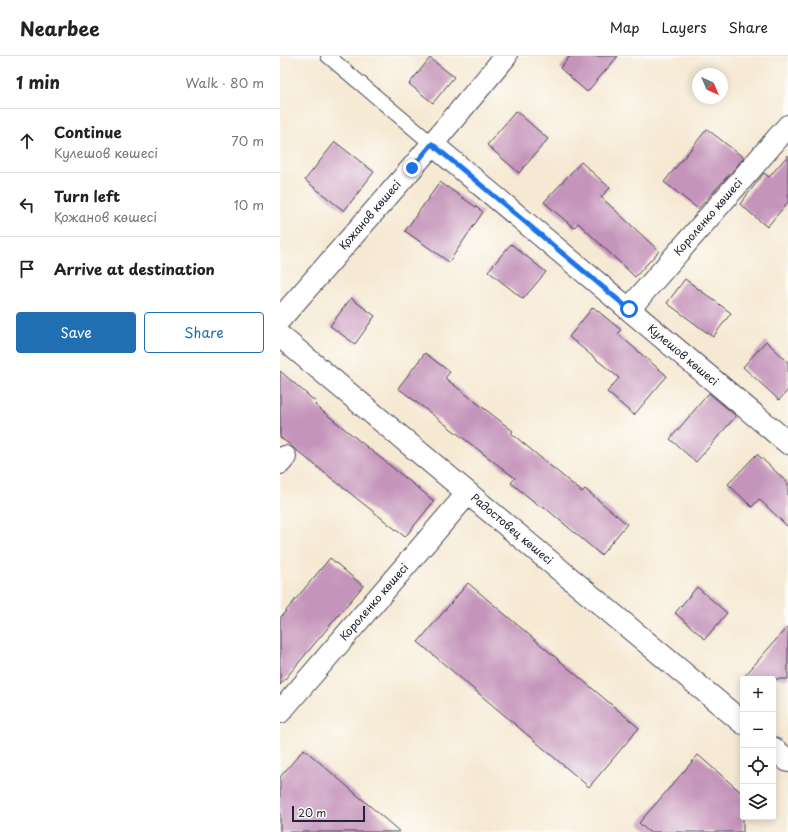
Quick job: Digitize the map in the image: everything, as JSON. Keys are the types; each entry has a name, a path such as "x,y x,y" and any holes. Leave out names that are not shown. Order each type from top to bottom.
{"street":[{"name":"Қожанов көшесі","path":"280,319 432,144 506,56"},
{"name":"Короленко көшесі","path":"629,309 788,126"},
{"name":"Кулешов көшесі","path":"432,144 788,443"},
{"name":"Радостовец көшесі","path":"280,336 740,720"},
{"name":"Короленко көшесі","path":"280,712 468,493"},
{"path":"776,751 788,761"}],"lane":[{"path":"328,56 432,144"}],"building":[{"path":"570,56 618,56 587,92 560,68"},
{"path":"430,58 454,77 433,103 409,84"},
{"path":"516,111 548,139 519,173 487,145"},
{"path":"707,129 744,158 698,209 664,182"},
{"path":"335,142 374,172 344,211 305,180"},
{"path":"788,155 788,202 767,227 740,204 764,173 769,177"},
{"path":"581,162 610,188 601,197 659,251 635,277 578,223 574,228 544,202"},
{"path":"440,182 483,212 449,262 405,231"},
{"path":"511,244 546,272 523,299 488,271"},
{"path":"685,279 731,313 713,337 667,303"},
{"path":"351,298 375,316 355,344 330,326"},
{"path":"593,307 621,330 618,334 667,376 634,415 607,392 619,378 569,337"},
{"path":"766,341 788,362 788,390 779,400 743,367"},
{"path":"425,353 450,372 445,378 513,431 511,433 582,492 585,489 627,524 601,555 543,506 542,508 511,483 515,478 398,388"},
{"path":"280,371 317,403 315,405 434,501 405,537 280,437"},
{"path":"709,393 736,416 696,462 670,439"},
{"path":"757,454 788,483 788,527 759,499 752,507 728,484"},
{"path":"330,558 363,586 280,685 280,618"},
{"path":"468,583 639,728 589,787 418,642"},
{"path":"697,587 727,613 705,639 675,613"},
{"path":"788,626 788,679 776,679 776,676 745,676"},
{"path":"304,749 400,832 280,832 280,777"},
{"path":"698,755 740,791 740,820 743,820 743,832 649,832 639,823"}],"route":[{"path":"412,168 432,144 629,309"}]}
